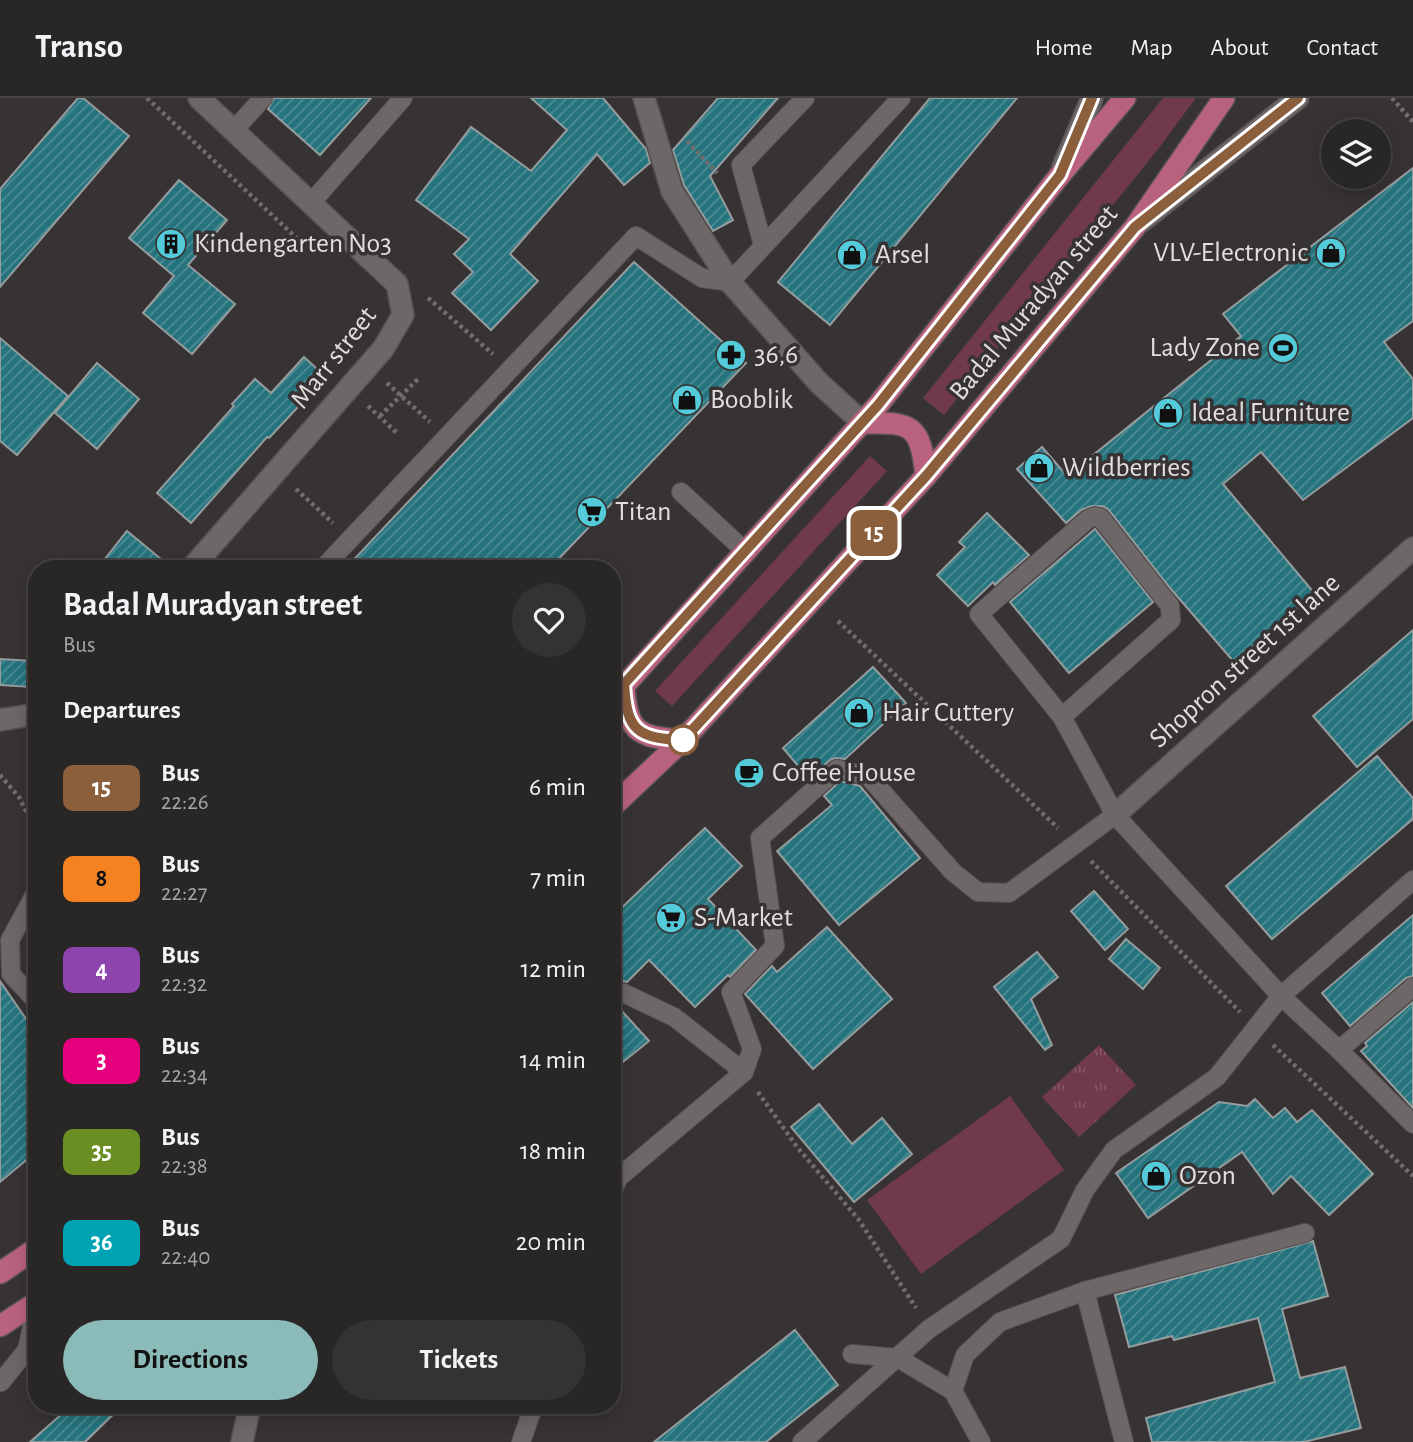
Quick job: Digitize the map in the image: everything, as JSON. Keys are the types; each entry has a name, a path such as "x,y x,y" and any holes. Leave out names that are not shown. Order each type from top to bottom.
{"main road":[{"name":"Badal Muradyan street","path":"621,688 863,423 1060,175 1125,98"},
{"name":"Badal Muradyan street","path":"621,799 683,740 926,476 1135,227 1224,98"},
{"path":"863,423 890,422 901,424 913,431 921,443 926,476"},
{"path":"621,699 629,719 645,735 658,739 683,740"},
{"path":"0,1273 28,1254"},
{"path":"0,1326 28,1308"}],"street":[{"name":"Marr street","path":"199,98 397,284 402,315 383,349 199,560"},
{"path":"644,98 672,191 730,282 819,383 863,423"},
{"path":"1060,175 1092,98"},
{"path":"1135,227 1298,98"},
{"name":"Shopron street 1st lane","path":"1115,815 1413,548"},
{"path":"0,720 28,715"},
{"path":"242,1442 248,1414"}],"lane":[{"path":"234,130 263,98"},
{"path":"311,203 403,98"},
{"path":"764,244 741,165 805,98"},
{"path":"330,560 636,236 702,278 730,282 901,98"},
{"path":"681,492 745,551"},
{"path":"1062,717 1171,620 1170,606 1100,517 1095,516 1088,519 979,614 1062,717 1115,815 1281,996 1413,1124"},
{"path":"621,1175 744,1072 752,1049 731,992 775,946 760,838 837,769 868,776 953,872 978,892 1009,893 1115,815"},
{"path":"802,1442 929,1329 1061,1238 1085,1190 1114,1150 1217,1077 1281,996 1413,880"},
{"path":"28,907 10,940 11,974 28,992"},
{"path":"1339,1050 1413,987"},
{"path":"621,992 674,1017 744,1072"},
{"path":"953,1391 965,1355 1000,1322 1085,1291 1305,1233"},
{"path":"1085,1291 1124,1442"},
{"path":"1,1382 28,1345"},
{"path":"852,1354 898,1358 953,1391 981,1442"},
{"path":"521,1442 531,1414"}],"path":[{"path":"147,98 304,245"},
{"path":"1392,98 1413,122"},
{"path":"426,296 495,355"},
{"path":"380,416 420,377"},
{"path":"410,404 430,421"},
{"path":"367,405 398,434"},
{"path":"316,508 335,524"},
{"path":"838,621 1076,845 1256,1028 1413,1177"},
{"path":"0,775 19,797 28,815"},
{"path":"773,1114 797,1147 859,1220 929,1329"}],"green space":[{"path":"1163,98 1196,98 1159,148 944,415 923,398"},
{"path":"870,456 887,471 672,706 655,691"},
{"path":"1099,1045 1136,1085 1079,1137 1042,1097"},
{"path":"1010,1096 1064,1170 921,1274 867,1200"}],"building":[{"path":"78,98 83,98 129,136 0,287 0,189"},
{"path":"274,98 371,98 320,155 268,109"},
{"path":"531,98 603,98 646,149 650,163 624,185 597,154 510,254 538,281 491,330 452,293 473,272 454,254 469,239 416,200 471,127 531,171 567,130"},
{"path":"718,98 778,98 710,176 733,220 713,231 684,185 673,150"},
{"path":"930,98 1017,98 830,325 778,282"},
{"path":"1413,168 1413,321 1384,342 1413,379 1413,418 1303,500 1261,452 1223,484 1315,594 1234,662 1170,588 1108,509 1091,506 1081,510 1066,523 1017,469 1042,447 1067,476 1241,336 1223,314 1386,189 1391,189 1391,185"},
{"path":"179,180 227,220 188,265 235,304 192,354 143,313 174,276 129,238"},
{"path":"634,262 746,363 558,560 353,560"},
{"path":"0,338 68,396 17,455 0,441"},
{"path":"304,357 326,377 269,438 267,437 191,523 157,493 255,379 271,393"},
{"path":"97,363 139,399 97,449 55,413"},
{"path":"987,513 1029,555 995,585 993,582 968,606 937,575 965,547 959,542"},
{"path":"1095,529 1153,602 1069,673 1010,602"},
{"path":"127,531 162,560 104,560"},
{"path":"1413,630 1413,719 1357,767 1313,716"},
{"path":"0,659 28,661 28,687 0,685"},
{"name":"Hair Cuttery","path":"873,667 906,703 845,759 830,760 809,779 783,748"},
{"path":"1377,756 1413,798 1413,819 1272,939 1226,886"},
{"path":"840,781 860,786 920,858 839,925 777,851 832,805 824,796"},
{"path":"705,828 742,866 708,899 756,950 695,1007 649,960 627,982 621,980 621,908"},
{"path":"1094,891 1128,929 1105,950 1071,911"},
{"path":"1413,915 1413,976 1406,978 1350,1026 1322,993"},
{"path":"827,927 892,999 813,1069 745,994 772,966 777,972"},
{"path":"1126,939 1160,968 1143,989 1109,959"},
{"path":"1037,952 1058,977 1031,999 1052,1045 1045,1050 994,987"},
{"path":"0,981 28,1022 28,1159 0,1182"},
{"path":"1413,1002 1413,1108 1361,1051 1367,1046 1365,1043"},
{"path":"621,1010 649,1041 621,1064"},
{"path":"1255,1099 1273,1118 1285,1108 1297,1122 1312,1110 1373,1174 1329,1215 1291,1176 1273,1194 1242,1152 1148,1218 1116,1173 1219,1102 1247,1106"},
{"path":"819,1104 852,1144 882,1118 912,1154 854,1202 791,1127"},
{"path":"1313,1241 1328,1296 1282,1309 1300,1378 1345,1367 1361,1428 1304,1442 1152,1442 1146,1418 1275,1382 1258,1318 1174,1340 1172,1336 1129,1347 1115,1295"},
{"path":"795,1330 838,1385 766,1442 654,1442"},
{"path":"62,1414 114,1414 85,1442 30,1442"}],"bus line":[{"name":"15","path":"1092,98 1060,175 878,405 624,684 625,709 629,719 645,735 658,739 683,740 926,476 1135,227 1298,98"}],"place":[{"name":"Kindengarten No3","path":"171,244"},
{"name":"VLV-Electronic","path":"1331,253"},
{"name":"Arsel","path":"852,255"},
{"name":"Lady Zone","path":"1283,348"},
{"name":"36,6","path":"731,355"},
{"name":"Booblik","path":"687,400"},
{"name":"Ideal Furniture","path":"1168,413"},
{"name":"Wildberries","path":"1039,468"},
{"name":"Titan","path":"592,512"},
{"name":"Hair Cuttery","path":"859,713"},
{"name":"Coffee House","path":"749,773"},
{"name":"S-Market","path":"671,918"},
{"name":"Ozon","path":"1156,1176"}]}
